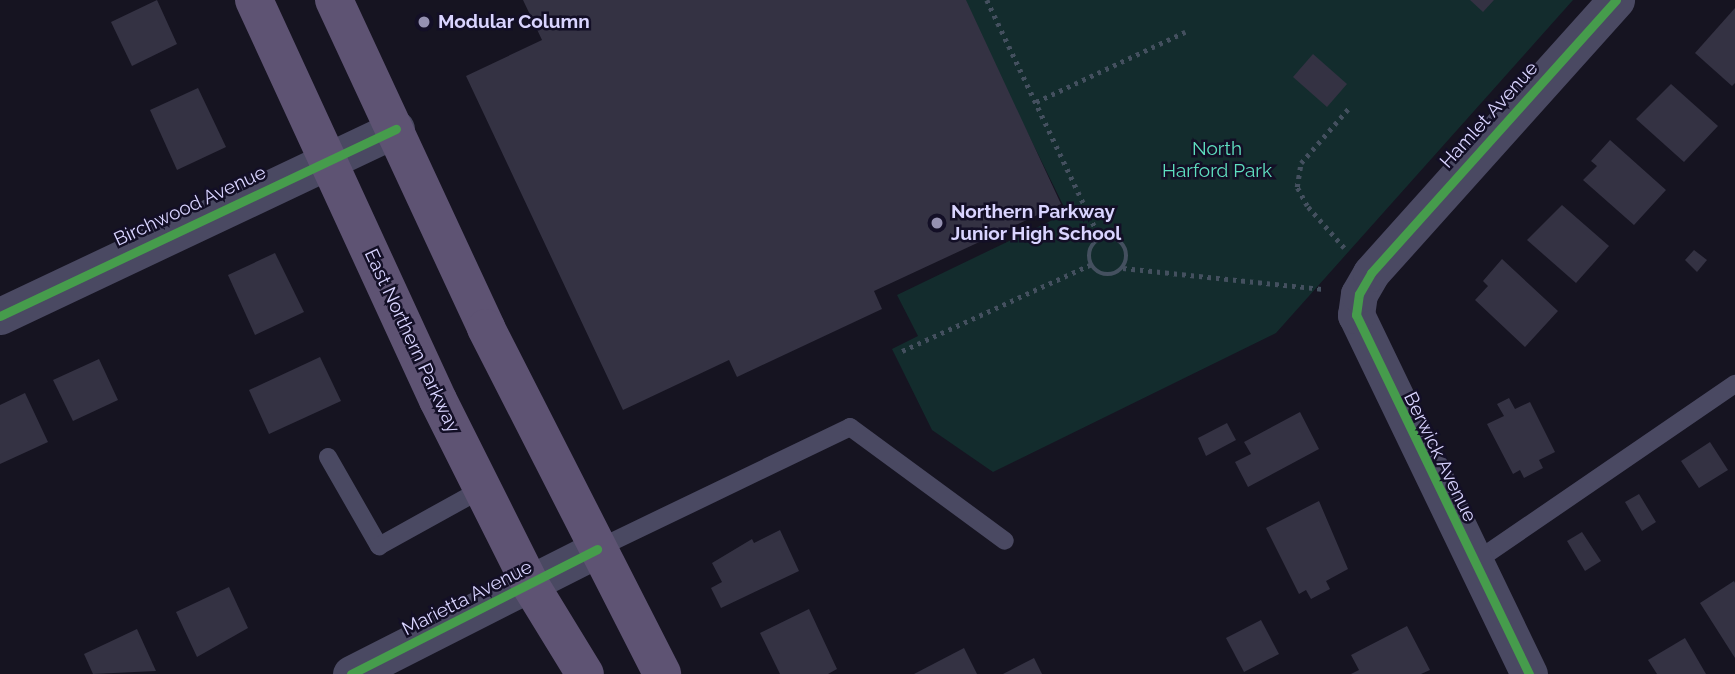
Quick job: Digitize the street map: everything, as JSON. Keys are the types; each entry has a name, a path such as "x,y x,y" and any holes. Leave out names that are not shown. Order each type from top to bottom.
{"main road":[{"name":"East Northern Parkway","path":"254,0 482,489 531,586 585,674"},
{"path":"334,0 486,328 662,674"}],"street":[{"name":"Hamlet Avenue","path":"1387,254 1616,0"},
{"name":"Birchwood Avenue","path":"0,316 396,129"},
{"name":"Berwick Avenue","path":"1387,254 1359,294 1356,315 1472,564 1529,674"},
{"name":"Marietta Avenue","path":"351,674 531,586 597,549"}],"lane":[{"path":"1472,564 1735,384"},
{"path":"597,549 850,427 1005,541"},
{"path":"328,457 379,546 482,489"}],"path":[{"path":"987,0 1100,238"},
{"path":"1035,103 1185,32"},
{"path":"1349,108 1301,163 1297,187 1307,206 1349,254"},
{"path":"1123,268 1127,256 1123,245 1112,237 1100,238 1088,253 1090,265 1106,275 1123,268 1325,289"},
{"path":"902,351 1090,265"}],"green space":[{"name":"North Harford Park","path":"962,0 1573,0 1276,333 993,472 932,430 892,349 918,336 897,295 1067,213"}],"building":[{"path":"157,0 177,44 132,66 111,22"},
{"path":"523,0 966,0 1061,204 874,291 882,309 737,377 729,360 623,410 466,76 542,40"},
{"path":"1470,0 1494,0 1483,12"},
{"path":"1735,8 1735,83 1732,86 1695,53"},
{"path":"1313,54 1347,84 1327,107 1293,77"},
{"path":"1671,84 1718,126 1684,162 1636,119"},
{"path":"198,88 226,147 177,170 150,110"},
{"path":"1610,140 1666,190 1634,225 1583,180 1597,166 1591,161"},
{"path":"1562,205 1609,246 1576,283 1527,240"},
{"path":"1694,250 1707,260 1697,272 1685,260"},
{"path":"275,253 304,312 255,335 228,275"},
{"path":"1502,259 1558,311 1525,347 1475,300 1488,286 1483,281"},
{"path":"320,357 341,401 269,434 249,390"},
{"path":"99,359 118,400 73,421 53,380"},
{"path":"25,393 48,442 0,464 0,405"},
{"path":"1509,398 1515,409 1530,402 1555,452 1539,460 1543,468 1524,478 1520,470 1513,474 1487,424 1504,416 1497,404"},
{"path":"1300,412 1319,449 1248,487 1235,462 1251,454 1244,442"},
{"path":"1227,423 1236,440 1206,456 1198,438"},
{"path":"1710,442 1728,470 1699,488 1681,461"},
{"path":"1639,494 1656,522 1642,531 1625,502"},
{"path":"1319,501 1348,569 1326,581 1330,589 1311,599 1306,590 1299,594 1266,528"},
{"path":"780,530 799,571 721,608 711,588 722,582 712,563 752,539 754,543"},
{"path":"1582,532 1601,561 1585,571 1567,541"},
{"path":"1734,581 1735,583 1735,658 1700,603"},
{"path":"229,587 248,628 197,657 176,612"},
{"path":"809,609 837,669 828,674 780,674 760,633"},
{"path":"1261,620 1279,654 1244,672 1226,638"},
{"path":"1407,626 1430,670 1421,674 1351,674 1359,670 1351,655"},
{"path":"137,629 156,671 93,674 84,654"},
{"path":"1685,638 1706,674 1657,674 1648,660"},
{"path":"964,648 977,674 914,674"},
{"path":"1034,658 1042,674 1003,674"}],"cycle path":[{"path":"1529,674 1356,315 1359,294 1371,273 1616,0"},
{"path":"0,316 396,129"},
{"path":"351,674 597,549"}],"place":[{"name":"Modular Column","path":"424,22"},
{"name":"Northern Parkway Junior High School","path":"937,223"}]}
